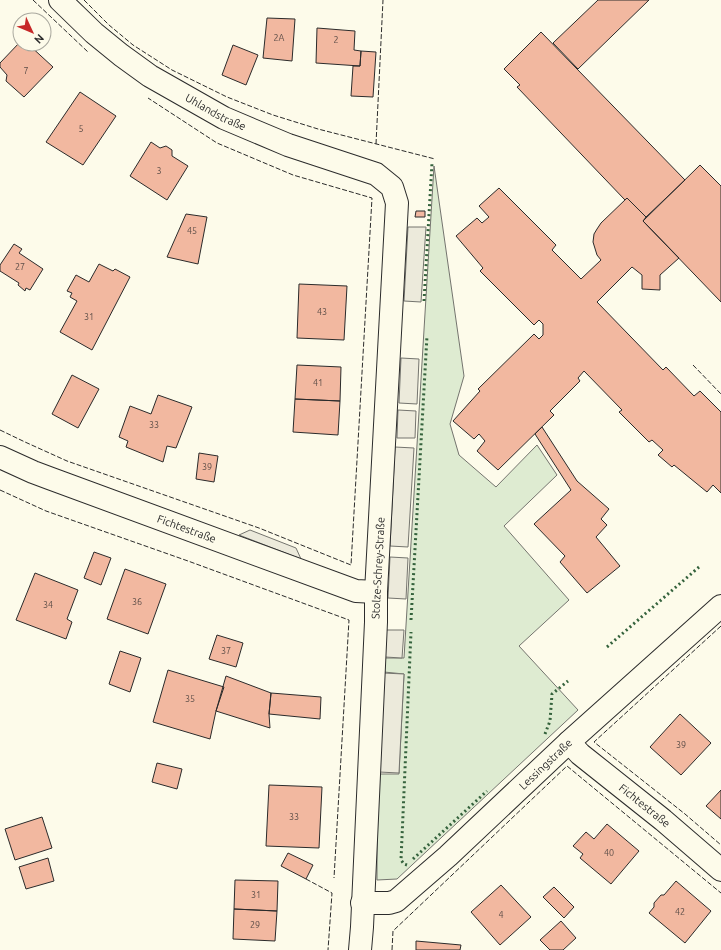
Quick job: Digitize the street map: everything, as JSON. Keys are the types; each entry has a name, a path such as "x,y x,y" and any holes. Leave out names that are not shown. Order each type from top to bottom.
{"street":[{"name":"Uhlandstraße","path":"60,0 94,33 121,55 150,76 219,116 288,145 376,174 392,187"},
{"name":"Stolze-Schrey-Straße","path":"360,950 376,592 397,203 392,187"},
{"name":"Fichtestraße","path":"0,457 32,472 356,591 376,592"},
{"name":"Lessingstraße","path":"362,903 389,903 396,901 448,856 568,742 721,606"},
{"name":"Fichtestraße","path":"568,742 580,754 663,820 721,870"}],"green space":[{"path":"434,166 464,376 450,424 459,455 496,487 537,445 557,475 504,526 569,600 519,646 578,710 397,879 377,880 377,774 399,774 404,674 384,672 384,658 404,658"}],"shaded area":[{"path":"408,227 426,227 421,302 404,301"},
{"path":"401,358 419,359 417,404 399,403"},
{"path":"398,410 416,411 415,438 397,438"},
{"path":"395,447 414,448 408,547 390,546"},
{"path":"250,530 296,548 301,559 239,535"},
{"path":"390,557 408,558 406,599 388,598"},
{"path":"386,630 404,630 402,658 385,657"},
{"path":"383,673 404,674 399,773 379,772"}],"building":[{"path":"598,0 649,0 578,69 553,43"},
{"path":"267,18 295,19 292,61 263,58"},
{"path":"317,28 355,31 354,50 361,51 360,66 316,63"},
{"path":"541,32 685,180 646,217 627,198 625,200 517,87 520,85 504,69"},
{"path":"233,45 258,55 246,85 222,75"},
{"path":"12,50 12,52 37,52 53,67 24,97 6,81 7,75 0,67 0,63"},
{"path":"361,51 376,52 373,97 351,96 353,66 360,66"},
{"path":"80,92 116,116 83,165 46,142"},
{"path":"151,142 160,148 166,146 172,150 172,156 188,166 167,200 130,176"},
{"path":"700,165 721,186 721,302 643,221"},
{"path":"499,188 556,245 552,250 581,279 601,260 597,255 593,242 594,234 601,223 627,198 646,217 643,221 679,258 660,275 660,290 642,289 642,275 632,267 597,302 663,370 666,367 694,396 700,391 721,412 721,493 713,485 707,492 674,465 672,467 658,455 663,450 652,440 649,442 619,412 622,410 584,371 578,378 580,381 550,411 554,415 498,470 477,451 485,441 479,434 474,439 453,421 480,391 478,389 534,334 539,339 543,335 543,324 539,320 534,325 480,271 483,268 456,236 477,218 482,223 489,217 479,206"},
{"path":"416,211 425,211 425,217 415,217"},
{"path":"186,214 207,217 198,264 167,257"},
{"path":"14,244 22,249 19,253 43,269 30,290 26,288 25,291 18,285 19,283 0,271 0,265"},
{"path":"99,264 113,271 115,269 130,277 92,350 60,332 77,301 70,297 72,293 67,291 76,275 89,282"},
{"path":"299,284 347,286 344,340 297,338"},
{"path":"297,365 341,367 340,401 295,399"},
{"path":"72,375 99,389 78,428 52,414"},
{"path":"158,395 192,407 176,448 167,446 163,462 126,447 128,441 119,437 130,406 151,414"},
{"path":"295,399 340,401 338,435 293,432"},
{"path":"542,427 577,481 609,509 601,519 607,525 596,537 620,566 587,593 560,562 565,556 534,524 571,490 535,434"},
{"path":"199,453 218,456 214,482 196,479"},
{"path":"94,552 111,558 101,585 84,578"},
{"path":"125,569 166,584 148,634 107,619"},
{"path":"35,573 78,590 67,619 72,622 66,639 16,620"},
{"path":"217,635 243,643 236,667 209,659"},
{"path":"120,651 141,658 130,692 109,684"},
{"path":"168,670 224,687 216,711 210,739 153,722"},
{"path":"226,676 271,693 269,714 270,728 216,711"},
{"path":"271,693 321,697 320,719 269,714"},
{"path":"680,714 711,743 681,775 650,747"},
{"path":"157,763 182,769 177,789 152,782"},
{"path":"269,785 322,787 319,848 266,846"},
{"path":"721,790 721,819 706,806"},
{"path":"42,817 52,848 15,860 5,829"},
{"path":"607,824 639,851 611,884 580,858 583,854 573,846 586,832 594,839"},
{"path":"288,853 313,865 306,879 281,866"},
{"path":"48,858 54,881 26,889 19,867"},
{"path":"235,880 278,881 277,911 234,909"},
{"path":"676,881 711,911 685,943 649,913 654,907 654,903 661,895 664,895"},
{"path":"501,885 531,917 500,945 471,912"},
{"path":"554,887 574,907 564,918 543,897"},
{"path":"234,909 277,911 275,941 233,939"},
{"path":"561,921 576,938 563,950 550,950 540,940"},
{"path":"416,941 461,945 460,950 416,950"}],"hedge":[{"path":"424,301 432,163"},
{"path":"411,620 427,336"},
{"path":"607,647 699,567"},
{"path":"407,865 401,860 411,632"},
{"path":"545,734 550,721 552,694 568,681"},
{"path":"413,859 487,791"}],"fence":[{"path":"33,0 88,52"},
{"path":"84,0 109,25 133,45 172,70 227,97 273,115 318,129 435,159"},
{"path":"376,144 383,0"},
{"path":"0,430 67,461 259,528 351,565 372,198 293,175 217,143 148,98"},
{"path":"693,365 721,394"},
{"path":"0,490 46,511 349,620 334,878"},
{"path":"721,626 594,742 685,814 721,845"},
{"path":"392,950 393,931 567,766 721,893"},
{"path":"306,879 332,893 328,950"}]}
